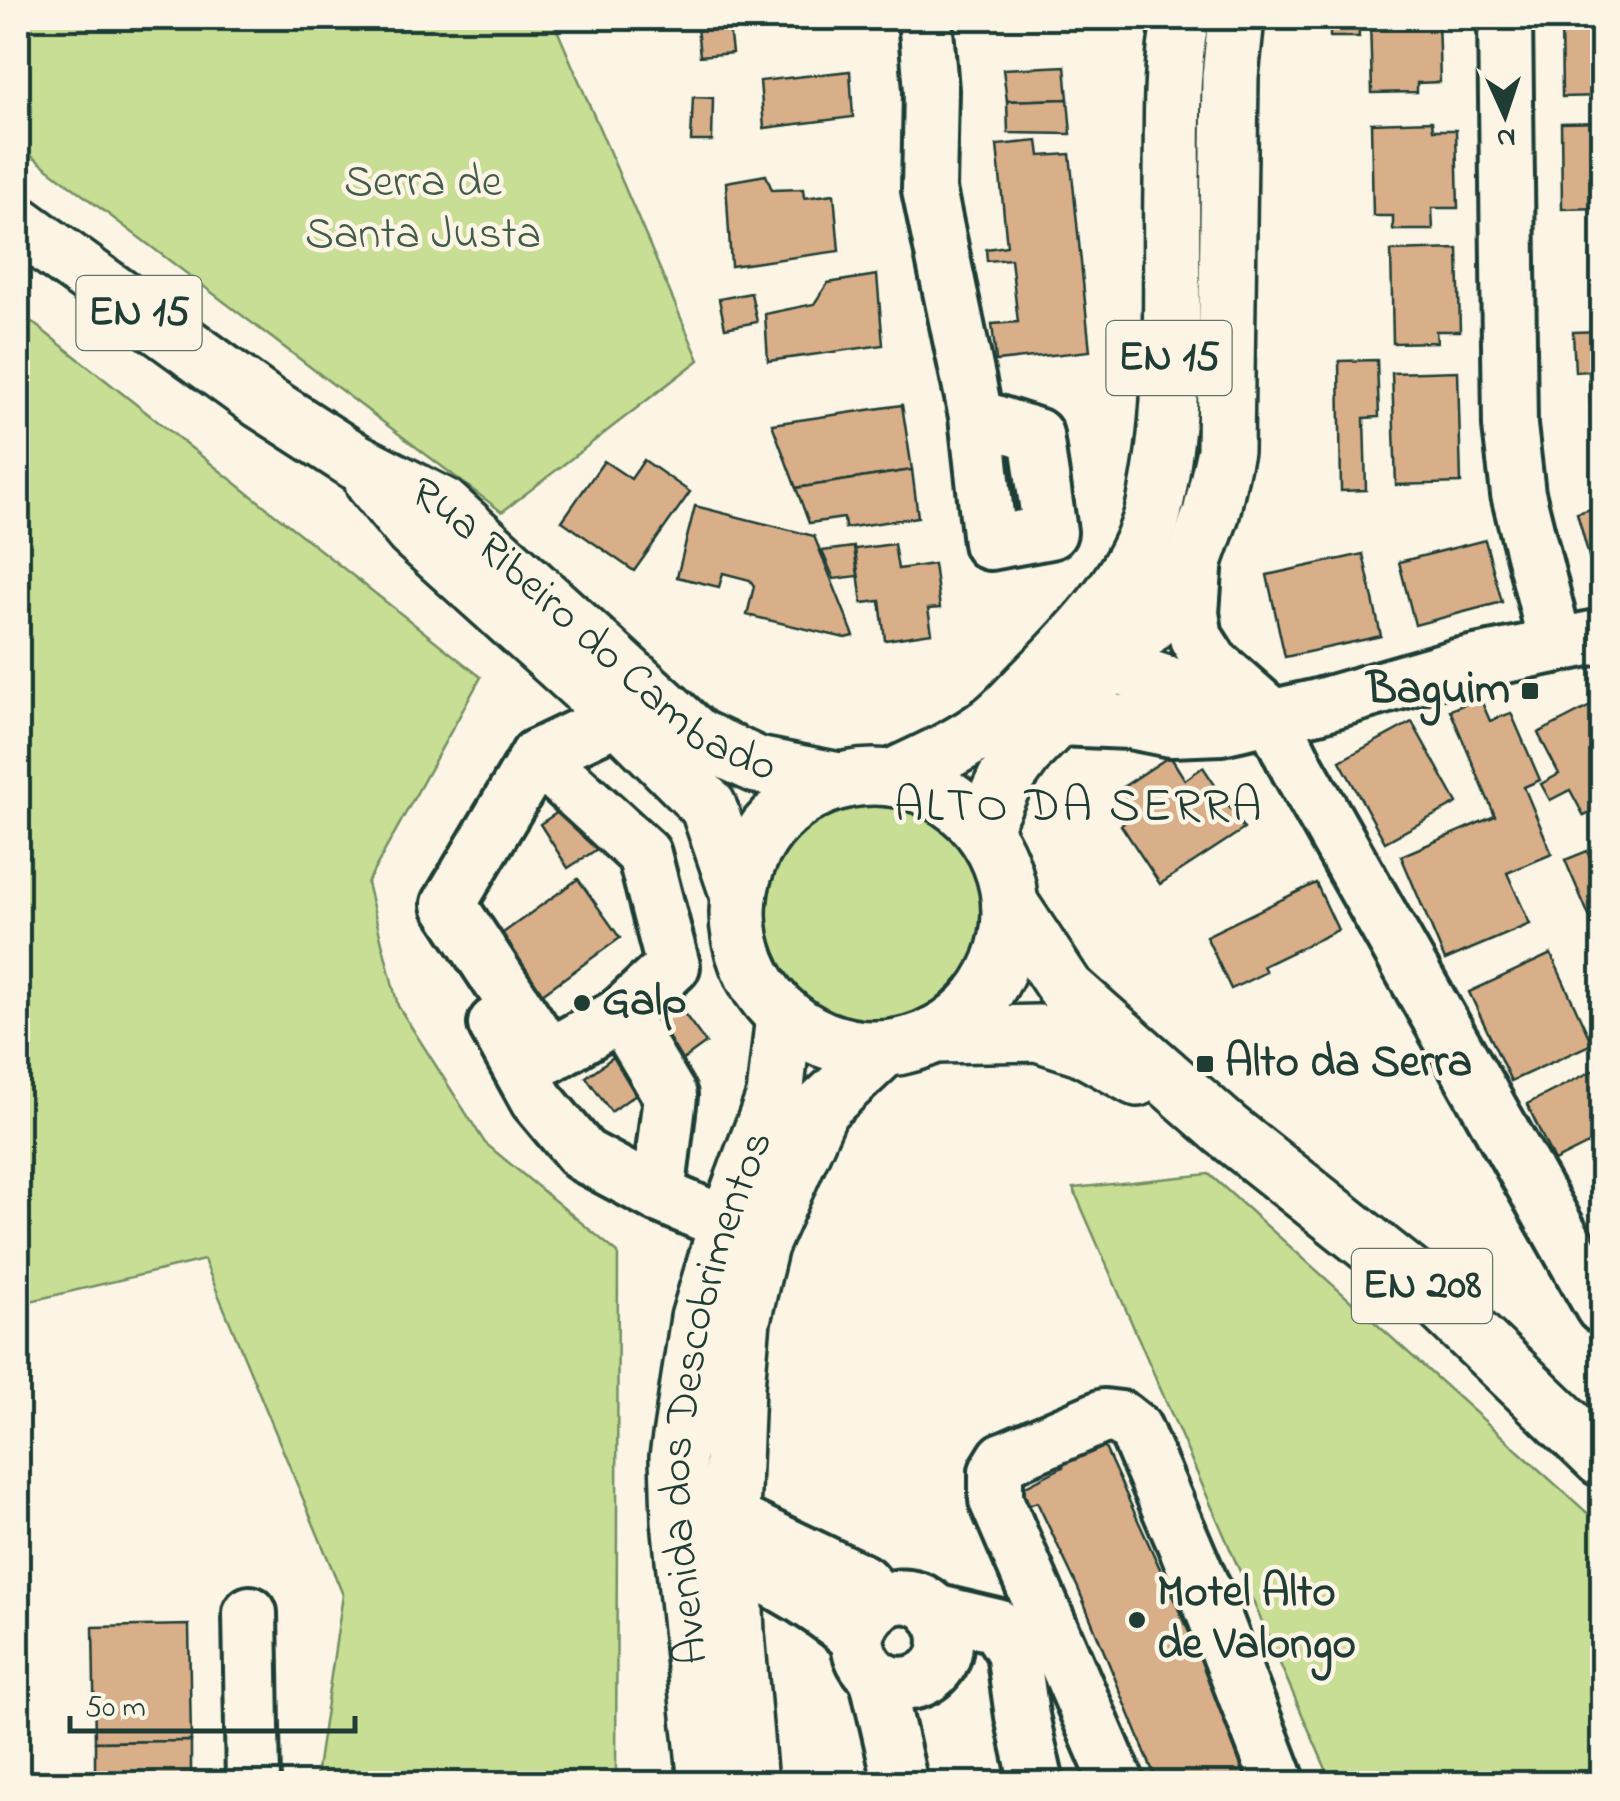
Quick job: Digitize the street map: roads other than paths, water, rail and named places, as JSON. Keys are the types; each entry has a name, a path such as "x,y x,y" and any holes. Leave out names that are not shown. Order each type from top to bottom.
{"main road":[{"name":"EN 15","path":"865,780 960,745 994,721 1100,612 1134,555 1153,513 1168,408 1176,38 1181,18"},
{"name":"EN 15","path":"982,829 1005,780 1029,747 1156,616 1196,556 1211,514 1225,452 1230,76 1236,18"},
{"name":"Rua Ribeiro do Cambado","path":"18,224 262,400 355,461 443,506 697,737 757,766 865,780"},
{"name":"Rua Ribeiro do Cambado","path":"355,461 413,531 619,717 708,806 739,896"},
{"path":"865,780 917,784 942,794 982,829 1006,877 1010,931 992,981 957,1021 909,1042 830,1042 784,1016 766,996 751,974 740,936 739,896 744,869 771,823 791,805 865,780"},
{"name":"EN 208","path":"1010,904 1066,988 1226,1130 1421,1286 1602,1459"},
{"name":"Avenida dos Descobrimentos","path":"749,1784 736,1633 707,1534 678,1457 698,1318 727,1224 775,1096 784,1016"},
{"name":"EN 208","path":"909,1042 1038,1033 1080,1048 1226,1130"},
{"name":"Avenida dos Descobrimentos","path":"708,1784 707,1534 736,1386 742,1320 760,1245 821,1108 909,1042"}],"street":[{"path":"925,18 931,90 929,190 976,416"},
{"path":"931,90 960,18"},
{"path":"1058,718 1130,722 1171,730 1221,728 1457,666 1579,641 1518,494 1510,426 1505,18"},
{"path":"1130,722 1116,690 1108,624 1158,544 1168,509 1162,458"},
{"path":"1196,556 1192,613 1196,638 1212,663 1272,716 1298,769 1602,1307"},
{"path":"1050,666 1112,665 1272,716"},
{"path":"619,717 537,756 449,904 460,967 538,1100 583,1155 658,1195 727,1224"},
{"path":"449,904 550,1056 620,1014 674,966 644,854 537,756"},
{"path":"620,1014 670,1096 658,1195"},
{"path":"1118,1784 996,1500 996,1472 1004,1459 1104,1416 1122,1418 1134,1429 1208,1597 1280,1784"},
{"path":"707,1534 894,1652 983,1659 996,1685 1022,1784"},
{"path":"707,1534 765,1537 862,1581 894,1652 904,1784"},
{"path":"736,1633 753,1610 787,1586"},
{"path":"894,1652 910,1597 934,1610 996,1626 1013,1651 1037,1784"},
{"path":"250,1613 253,1784"}],"place":[{"name":"Baguim","path":"1530,691"},
{"name":"Galp","path":"582,1003"},
{"name":"Alto da Serra","path":"1205,1064"},
{"name":"Motel Alto de Valongo","path":"1137,1620"}],"district":[{"name":"ALTO DA SERRA","path":"1079,808"}],"park label":[{"name":"Serra de Santa Justa","path":"423,210"}]}
